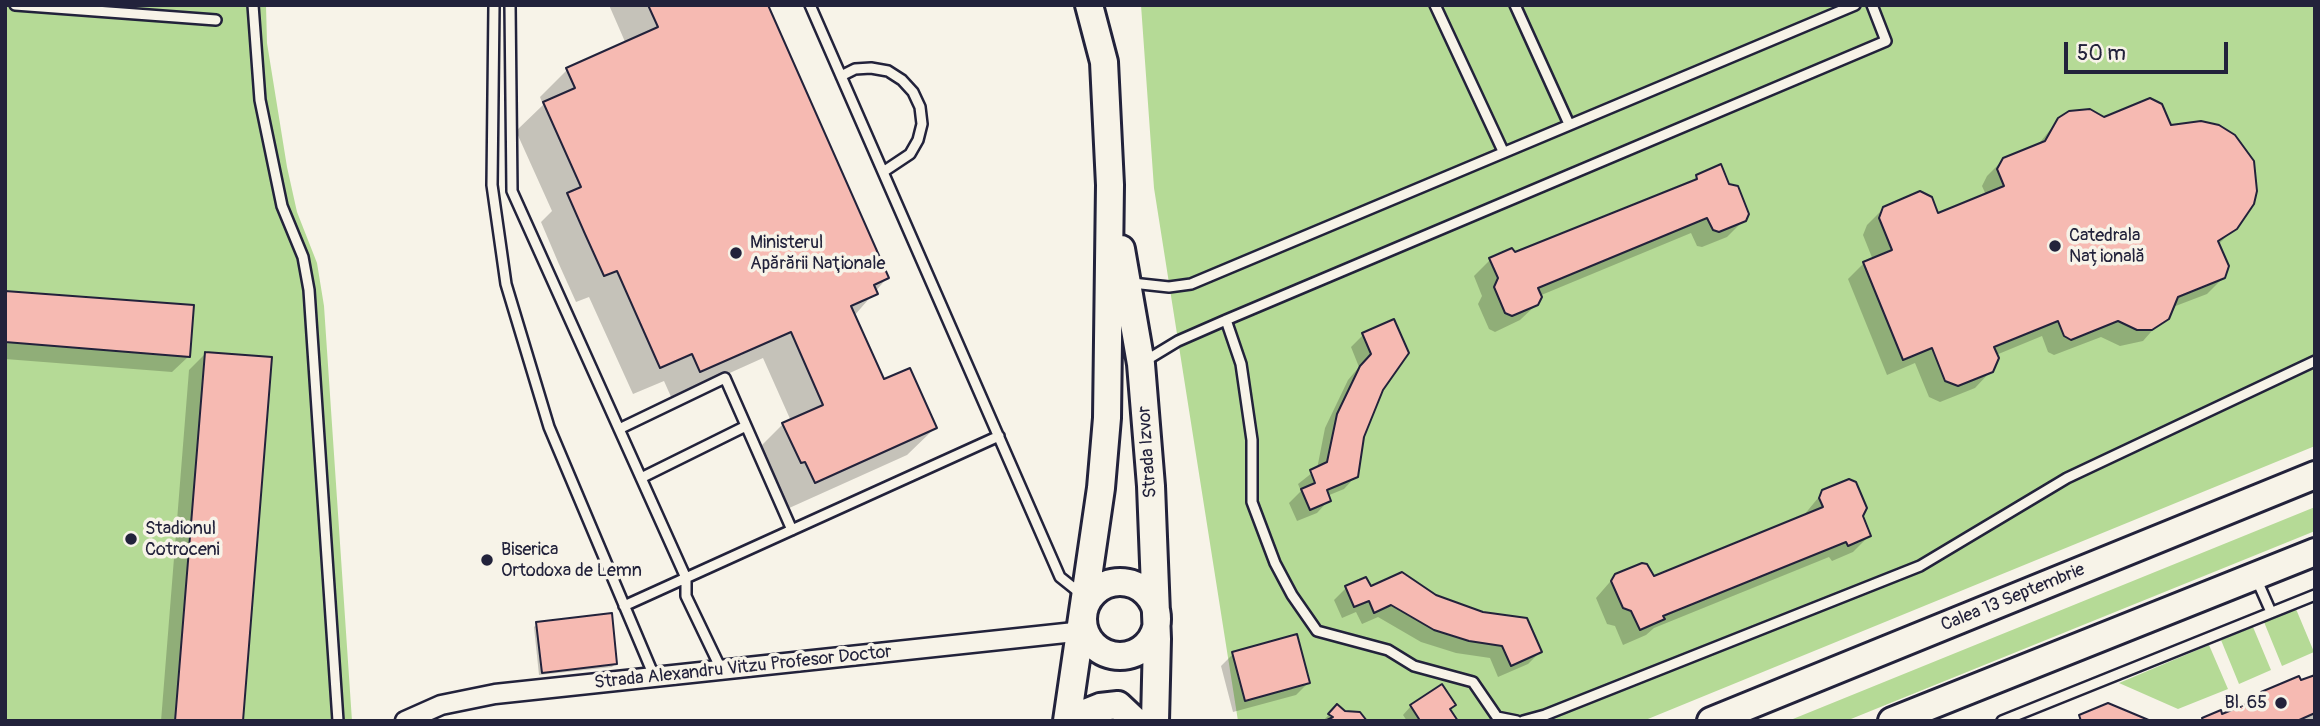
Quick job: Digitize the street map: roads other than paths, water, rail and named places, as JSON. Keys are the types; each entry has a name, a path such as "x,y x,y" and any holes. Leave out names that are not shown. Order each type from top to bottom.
{"main road":[{"name":"Strada Izvor","path":"1067,721 1084,617 1107,418 1110,185 1104,62 1089,5"},
{"name":"Strada Izvor","path":"1110,185 1140,364 1151,486 1157,621 1156,721"},
{"name":"Calea 13 Septembrie","path":"1711,721 2315,475"},
{"path":"1892,721 2315,552"},
{"path":"1108,583 1132,583 1151,598 1157,621 1147,644 1125,655 1101,651 1084,617 1097,589 1108,583"},
{"path":"1078,721 1085,713 1100,707 1118,705 1135,721"}],"street":[{"name":"Strada Alexandru Vitzu Profesor Doctor","path":"405,721 441,705 468,698 720,669 1084,617"}],"lane":[{"path":"15,5 216,20"},
{"path":"253,5 260,100 282,206 303,257 309,290 338,721"},
{"path":"494,5 492,185 506,284 545,417 654,676"},
{"path":"510,5 512,191 686,578 686,596 720,669"},
{"path":"810,5 1060,577 1084,617"},
{"path":"1435,5 1503,151"},
{"path":"1515,5 1569,124"},
{"path":"1126,283 1169,287 1191,284 1855,5"},
{"path":"1140,364 1178,341 1226,320 1886,41 1872,5"},
{"path":"841,76 855,69 888,71 902,79 920,107 922,124 918,140 909,154 883,172"},
{"path":"1226,320 1241,364 1252,440 1252,502 1275,563 1292,595 1317,631 1388,650 1414,666 1473,681 1497,717 1517,721"},
{"path":"1523,721 1545,715 1920,566 2067,478 2315,361"},
{"path":"619,429 725,378 792,530"},
{"path":"641,478 746,426"},
{"path":"624,606 999,436"},
{"path":"2255,576 2271,612"},
{"path":"2002,721 2315,595"}],"place":[{"name":"Catedrala Națională","path":"2055,246"},
{"name":"Ministerul Apărării Naţionale","path":"736,253"},
{"name":"Stadionul Cotroceni","path":"131,539"},
{"name":"Biserica Ortodoxa de Lemn","path":"487,560"},
{"name":"Bl. 65","path":"2281,703"}]}
